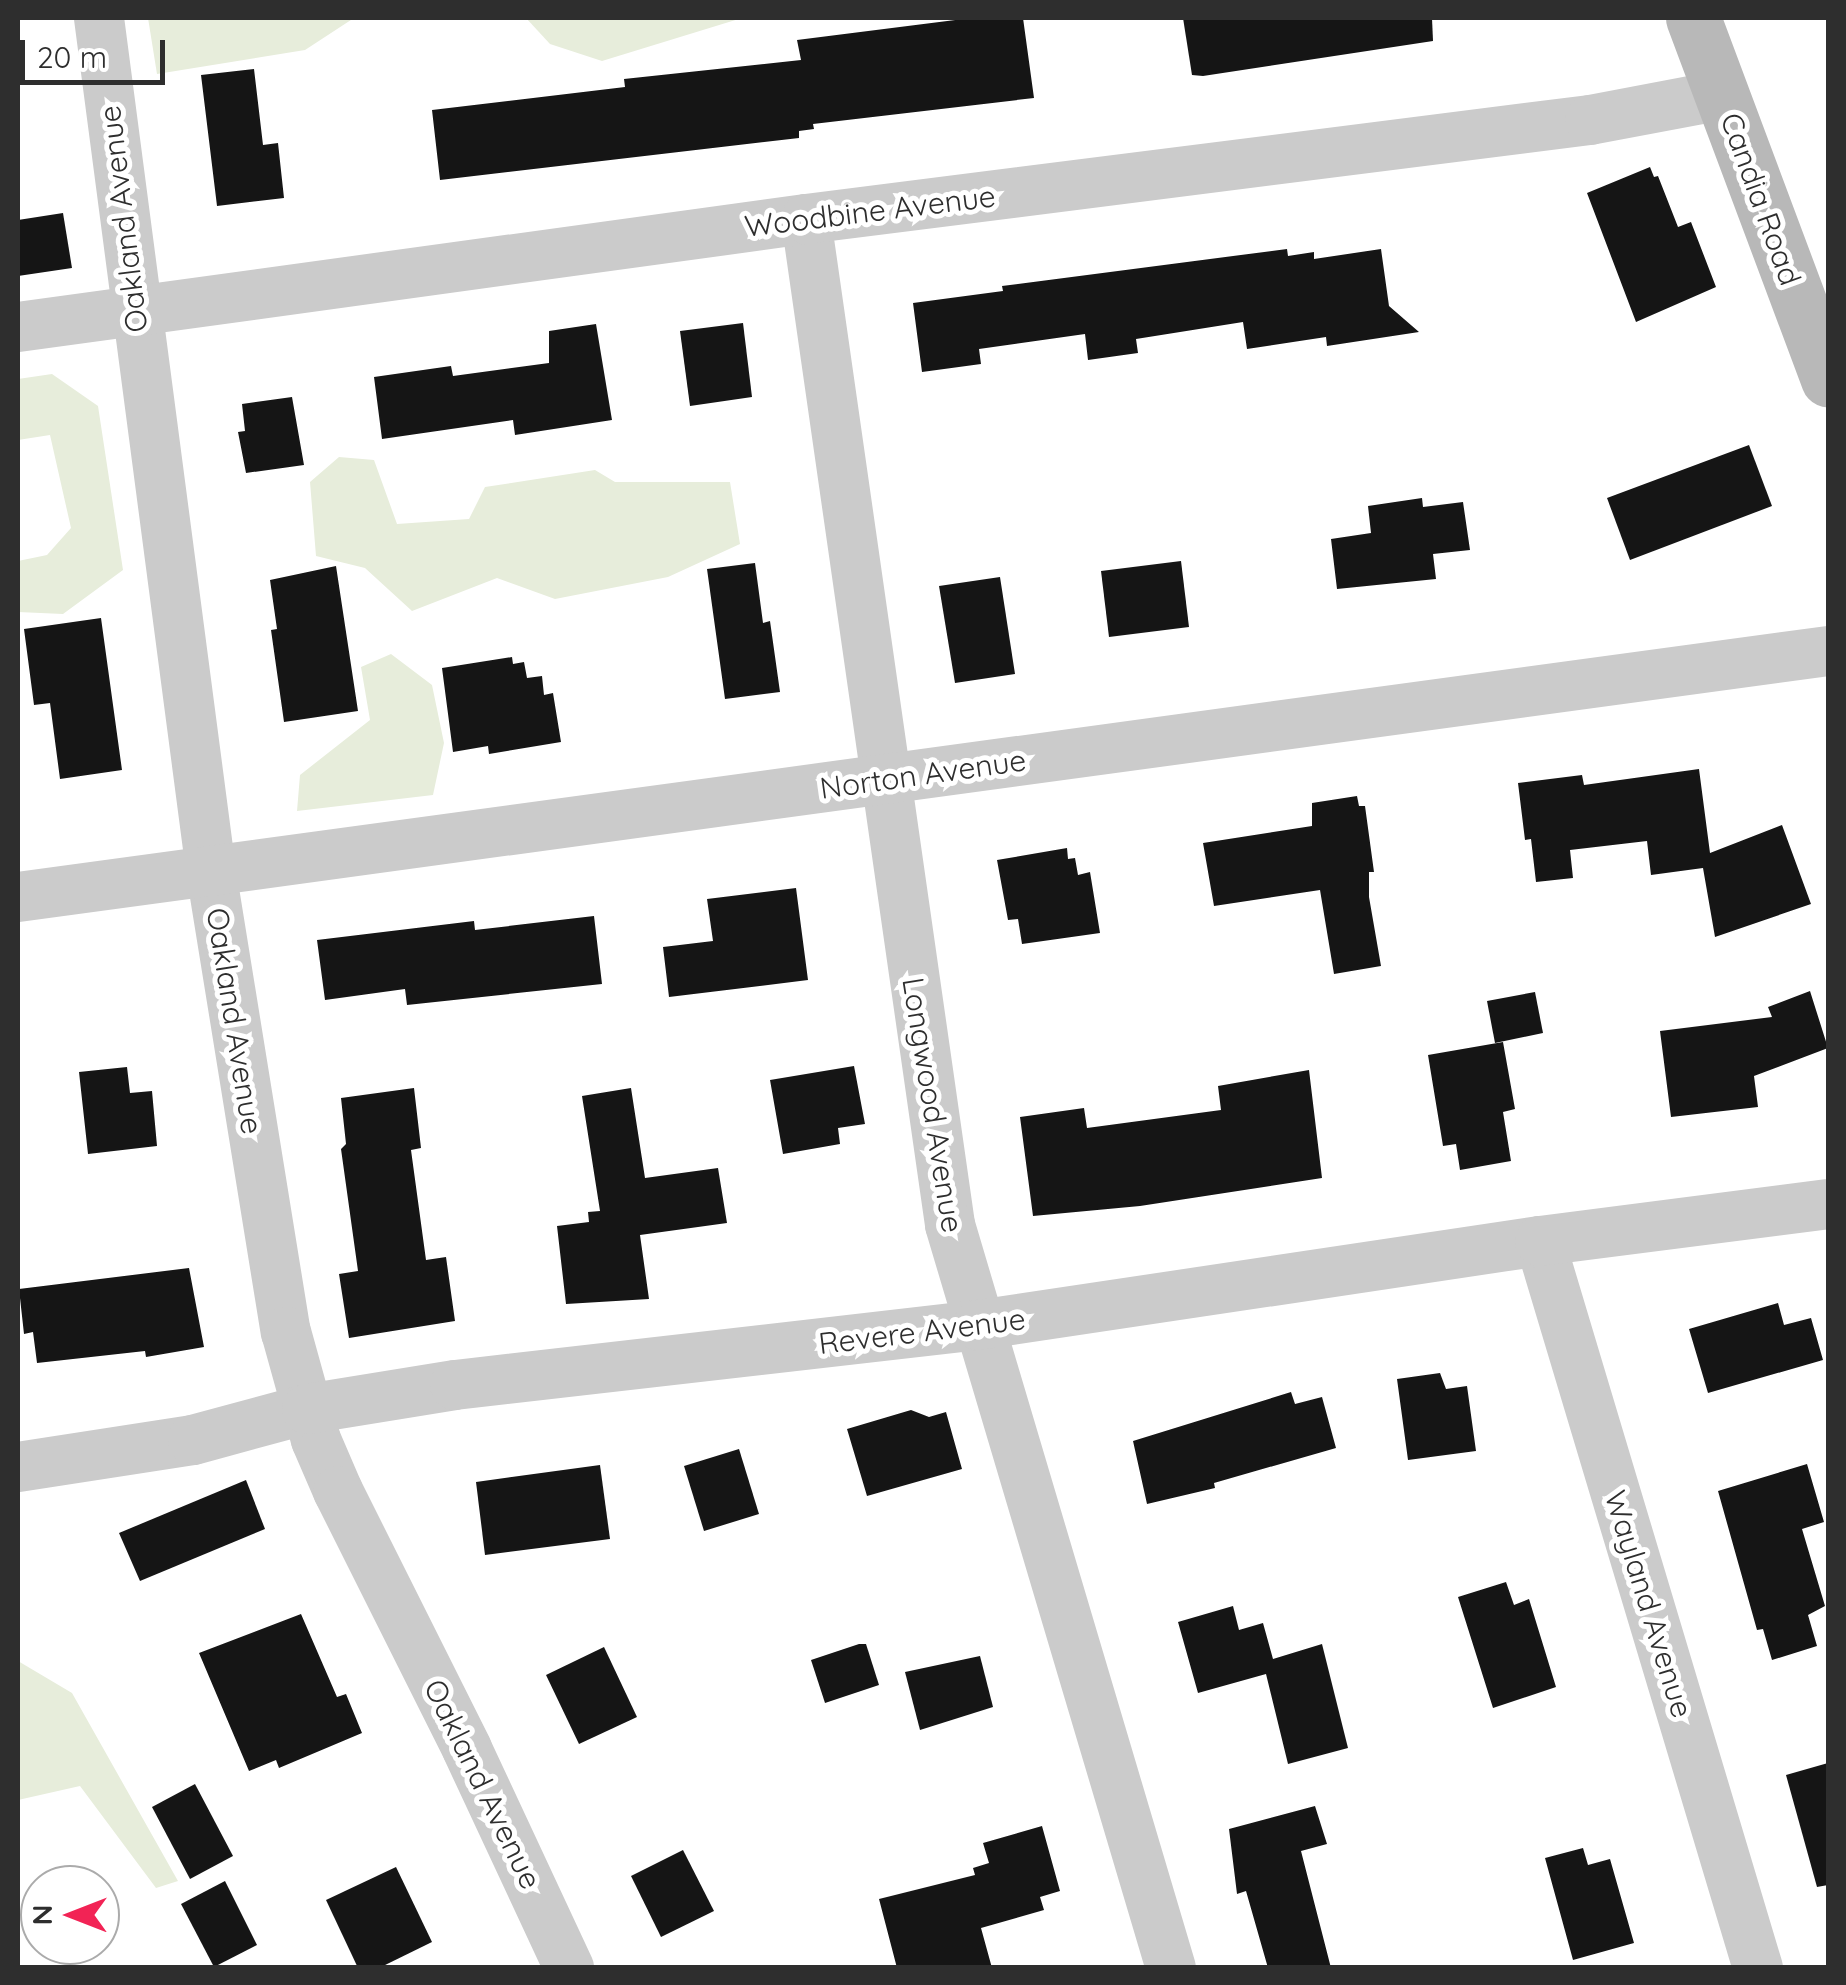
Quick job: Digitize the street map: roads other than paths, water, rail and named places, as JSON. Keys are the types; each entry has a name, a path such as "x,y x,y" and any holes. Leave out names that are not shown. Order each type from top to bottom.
{"main road":[{"name":"Candia Road","path":"1694,18 1722,95 1813,293 1828,380"}],"street":[{"name":"Oakland Avenue","path":"99,18 134,311 211,870 286,1332 307,1409 338,1490 468,1748 569,1968"},
{"name":"Woodbine Avenue","path":"18,327 806,219 1590,120 1722,95"},
{"name":"Longwood Avenue","path":"806,219 950,1225 1171,1968"},
{"name":"Norton Avenue","path":"18,897 1828,652"},
{"name":"Revere Avenue","path":"18,1468 193,1440 307,1409 455,1385 978,1325 1540,1241 1828,1204"},
{"name":"Wayland Avenue","path":"1540,1241 1758,1968"}]}
